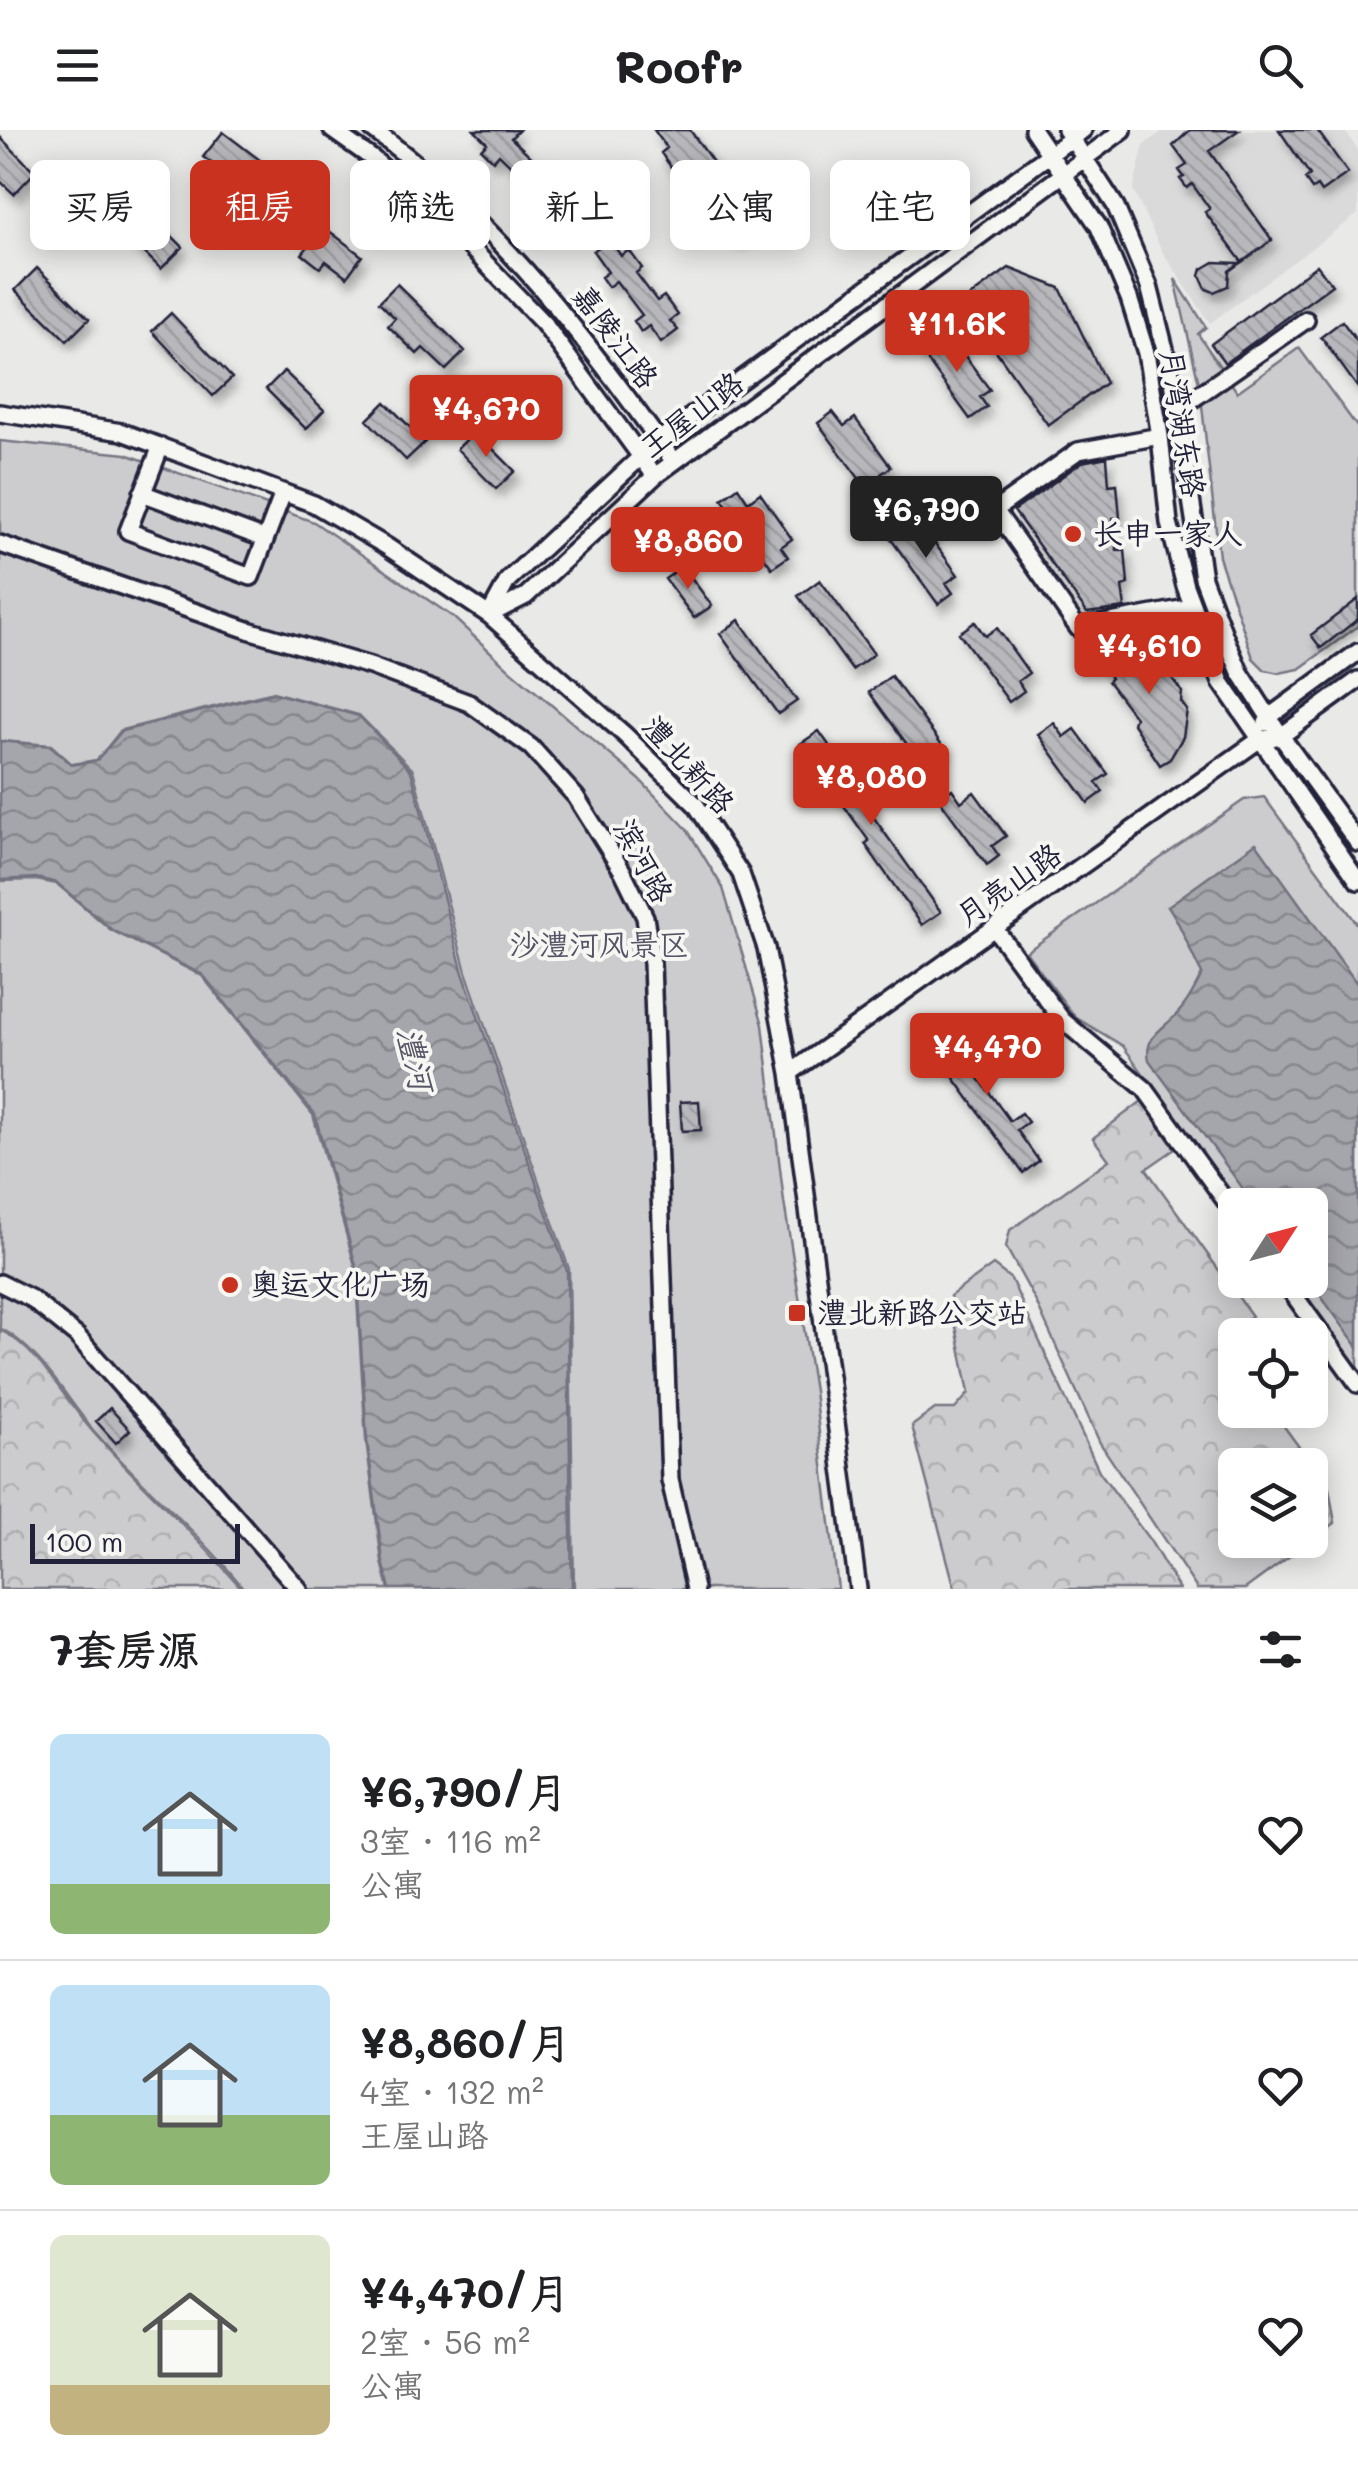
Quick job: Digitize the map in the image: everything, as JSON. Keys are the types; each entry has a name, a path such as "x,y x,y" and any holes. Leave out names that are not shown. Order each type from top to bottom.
{"street":[{"name":"嘉陵江路","path":"332,130 372,158 450,225 544,324 655,476"},
{"name":"嘉陵江路","path":"374,130 409,156 499,240 559,305 674,462"},
{"name":"月湾湖东路","path":"1033,130 1099,227 1129,298 1146,353 1169,522 1192,607 1221,682 1358,880"},
{"name":"王屋山路","path":"489,616 526,596 655,476 1123,130"},
{"name":"王屋山路","path":"489,616 508,580 659,440 1074,133"},
{"name":"月湾湖东路","path":"1074,133 1084,157 1115,205 1149,286 1174,381 1202,578 1240,672 1358,843"},
{"path":"1177,410 1306,320"},
{"name":"澧北新路","path":"0,413 122,432 314,504 489,616 625,735 696,805 741,874 766,948 790,1073 858,1589"},
{"path":"1160,436 1078,451 995,510 1078,628 1192,607"},
{"path":"160,446 128,530 251,577 283,493"},
{"path":"142,493 265,539"},
{"name":"滨河路","path":"0,544 248,630 370,666 469,703 531,747 576,797 623,872 645,916 652,962 670,1480 695,1589"},
{"name":"月亮山路","path":"1258,740 1269,717 1358,652"},
{"name":"月亮山路","path":"790,1073 1258,740 1281,736 1358,680"},
{"path":"996,929 1062,1020 1145,1090 1218,1191"},
{"path":"0,1283 30,1298 77,1336 299,1589"},
{"path":"1296,1298 1358,1384"}],"shaded area":[{"path":"1164,130 1344,130 1358,150 1358,214 1210,323 1162,251 1133,190 1144,145"}],"green space":[{"path":"1175,279 1206,327 1198,334 1237,392 1299,348 1358,428 1358,626 1299,669 1279,673 1265,670 1253,658 1219,557 1200,388"},
{"name":"沙澧河风景区","path":"0,441 126,454 314,522 453,617 639,779 687,829 723,888 763,1025 838,1589 574,1589 569,1269 466,972 413,770 359,715 273,692 121,730 97,760 72,764 51,745 0,741"},
{"path":"1264,797 1358,925 1358,1369 1328,1327 1328,1318 1321,1318 1307,1298 1328,1298 1328,1188 1227,1188 1123,1046 1075,1017 1026,952 1244,800"},
{"path":"0,881 57,884 111,930 202,976 313,1115 355,1266 366,1440 389,1589 244,1589 94,1431 27,1348 0,1328"},
{"path":"1142,1101 1175,1149 1146,1169 1218,1269 1218,1298 1239,1298 1252,1316 1218,1318 1218,1428 1285,1428 1300,1448 1218,1448 1218,1558 1287,1558 1245,1589 1197,1589 1100,1443 1036,1302 1006,1247 1010,1230 1109,1160 1093,1138"},
{"path":"993,1265 1011,1279 1099,1471 1151,1542 1179,1589 955,1589 912,1426 935,1409 955,1409 969,1393 950,1296"},
{"path":"0,1330 27,1349 93,1432 242,1589 0,1589"},
{"path":"1328,1487 1329,1488 1335,1523 1328,1528"}],"water":[{"name":"澧河","path":"274,693 359,716 411,771 463,973 567,1271 572,1589 390,1589 367,1440 356,1266 315,1115 203,975 112,930 57,883 36,878 0,880 0,741 51,746 72,765 97,760 122,731"},
{"path":"1256,843 1358,985 1358,1347 1322,1298 1328,1298 1328,1188 1243,1188 1149,1060 1149,1045 1155,1034 1184,1006 1202,974 1168,906"}],"building":[{"path":"474,130 519,130 511,138 535,160 510,160 510,165 499,154 493,161 481,149 487,143"},
{"path":"654,130 690,130 711,160 670,160 670,166 661,153 667,148"},
{"path":"1190,130 1239,130 1209,151 1272,240 1242,262 1205,212 1210,209 1192,184 1187,188 1180,179 1184,177 1179,170 1187,165 1173,146"},
{"path":"1279,130 1317,130 1348,173 1321,192 1317,186 1312,189 1305,179 1310,175"},
{"path":"223,132 260,160 207,160 203,157"},
{"path":"0,137 30,167 30,177 14,194 0,181"},
{"path":"330,232 362,256 347,277 326,261 320,268 302,254 305,250 330,250"},
{"path":"170,234 183,247 161,269 142,250 170,250"},
{"path":"617,250 621,256 629,250 642,268 636,273 657,301 664,296 678,315 670,321 678,330 661,343 649,326 641,332 634,321 642,315 616,281 608,287 601,277 608,272 593,251"},
{"path":"1214,262 1240,263 1229,271 1228,286 1214,292 1206,289 1200,276 1202,269"},
{"path":"1317,265 1332,285 1225,363 1211,344"},
{"path":"37,268 89,319 67,341 15,290"},
{"path":"1009,268 1060,288 1106,383 1048,425 962,302"},
{"path":"397,284 465,351 446,370 423,348 417,354 388,326 395,318 379,302"},
{"path":"171,313 232,378 213,396 152,331"},
{"path":"1342,321 1358,343 1358,388 1321,337"},
{"path":"932,335 942,349 954,341 990,390 980,397 987,407 970,419 917,346"},
{"path":"284,371 324,410 306,429 266,389"},
{"path":"385,402 425,442 406,460 367,420"},
{"path":"833,412 844,426 855,418 891,467 881,474 888,484 872,496 818,423"},
{"path":"475,431 515,471 496,489 457,449"},
{"name":"长申一家人","path":"1107,457 1109,485 1117,484 1120,518 1113,518 1117,550 1125,550 1125,608 1087,613 1014,511 1082,462"},
{"path":"738,487 748,502 760,493 792,539 781,547 788,557 772,568 722,499"},
{"path":"904,524 914,538 925,530 958,575 946,583 953,593 938,604 888,535"},
{"path":"683,566 712,606 694,618 665,579"},
{"path":"820,580 874,654 852,670 798,596"},
{"path":"1358,599 1358,619 1321,648 1311,635"},
{"path":"739,620 797,701 778,714 720,634"},
{"path":"975,622 985,636 997,628 1029,673 1018,681 1024,691 1009,702 959,633"},
{"path":"1137,637 1148,651 1151,649 1182,692 1181,702 1187,710 1183,737 1170,759 1160,765 1101,663 1123,642 1125,645"},
{"path":"891,676 945,749 922,765 869,692"},
{"path":"1054,723 1064,737 1075,729 1108,774 1096,782 1103,792 1088,803 1038,734"},
{"path":"819,731 876,812 872,815 941,912 922,925 865,844 869,841 800,744"},
{"path":"952,789 961,802 974,792 1006,836 992,846 999,856 987,865 939,799"},
{"path":"972,1031 991,1058 973,1070 1010,1121 1021,1113 1028,1122 1017,1130 1039,1161 1023,1173 938,1056"},
{"path":"699,1101 701,1130 682,1131 680,1102"},
{"path":"110,1408 130,1430 116,1443 96,1421"}],"place":[{"name":"长申一家人","path":"1073,534"},
{"name":"奥运文化广场","path":"230,1285"},
{"name":"澧北新路公交站","path":"797,1313"}]}
